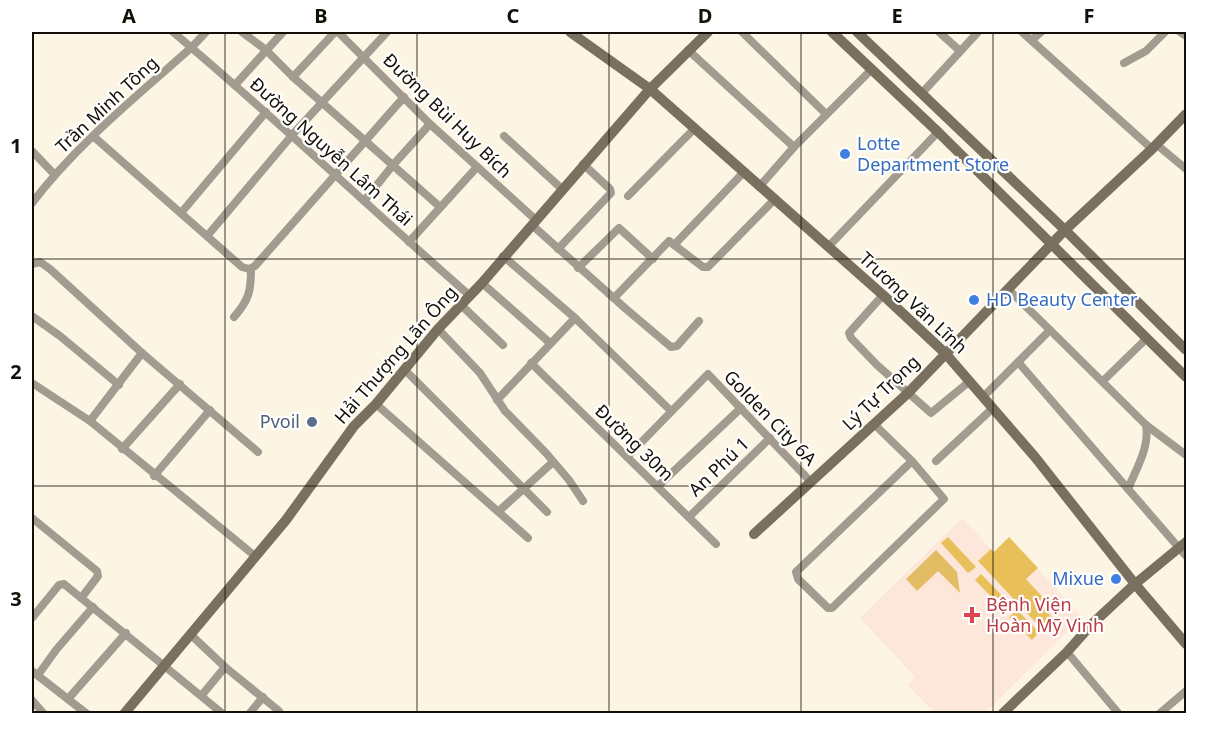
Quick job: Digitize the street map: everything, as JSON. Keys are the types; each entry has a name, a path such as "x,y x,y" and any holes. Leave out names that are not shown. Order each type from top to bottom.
{"street":[{"name":"Đường Nguyễn Lâm Thái","path":"173,32 293,134 334,175 470,295"},
{"name":"Trần Minh Tông","path":"32,203 54,174 206,32"},
{"path":"242,32 266,50 293,77 440,207"},
{"path":"235,85 283,32"},
{"path":"293,77 337,32"},
{"name":"Đường Bùi Huy Bích","path":"337,32 578,268 672,347 676,346 699,321"},
{"path":"208,235 293,134 387,32"},
{"name":"Trương Văn Lĩnh","path":"570,32 650,89 883,295 945,353 1035,457 1135,584 1186,644"},
{"name":"Hải Thượng Lãn Ông","path":"124,714 286,520 354,426 376,404 438,329 482,283 503,256 650,89 708,32"},
{"path":"742,32 826,114"},
{"path":"832,32 938,132 1186,377"},
{"path":"857,32 1186,349"},
{"path":"939,32 960,51"},
{"path":"921,93 978,32"},
{"path":"1022,32 1154,146 1186,169"},
{"path":"1032,40 1041,32"},
{"path":"1124,63 1146,51 1165,32"},
{"path":"1180,32 1186,36"},
{"path":"688,50 794,147"},
{"path":"759,187 794,147 872,70"},
{"path":"234,317 244,305 252,288 251,269 404,96"},
{"path":"181,213 266,112"},
{"path":"1065,230 1186,114"},
{"path":"364,201 430,124"},
{"path":"628,196 694,129"},
{"path":"828,247 938,132"},
{"path":"93,136 242,267 251,269"},
{"path":"504,136 562,189"},
{"path":"32,151 54,174"},
{"path":"558,249 611,193 610,189 583,164"},
{"path":"409,242 477,167"},
{"path":"675,244 743,173"},
{"path":"614,298 653,259 666,242 671,241 707,268 774,200"},
{"path":"578,268 619,228 653,259"},
{"name":"Lý Tự Trọng","path":"754,534 908,393 1065,230"},
{"path":"503,256 575,318 671,411 627,457"},
{"path":"32,264 36,261 42,262 142,353 258,452"},
{"path":"482,283 550,343"},
{"path":"1008,289 1146,425 1186,455"},
{"path":"883,295 849,334 877,365 930,413 970,381"},
{"path":"461,305 503,345"},
{"path":"32,316 60,336 119,386"},
{"path":"497,400 575,318"},
{"path":"438,329 480,373 505,411 528,433 583,501"},
{"path":"984,396 1050,330"},
{"path":"1103,381 1147,338"},
{"path":"90,421 142,353"},
{"name":"Đường 30m","path":"531,363 716,544"},
{"path":"1002,714 1135,584 1185,547 1128,489 1019,363"},
{"path":"405,370 547,512"},
{"name":"Golden City 6A","path":"671,411 708,374 811,482"},
{"path":"32,383 90,421 154,476 255,556"},
{"path":"122,448 180,384"},
{"path":"376,404 528,538"},
{"path":"658,486 741,408"},
{"path":"936,460 993,408"},
{"path":"154,476 210,410"},
{"path":"874,424 912,461 943,496 943,501 832,608 828,608 798,579 796,572 912,461"},
{"path":"1128,489 1147,441 1146,425"},
{"name":"An Phú 1","path":"689,517 770,438"},
{"path":"499,511 553,462"},
{"path":"32,518 97,571 98,576 82,597"},
{"path":"32,618 61,583 82,597 223,714"},
{"path":"87,714 34,673 93,608"},
{"path":"68,699 126,633"},
{"path":"190,634 225,667 279,711"},
{"path":"1067,652 1119,714"},
{"path":"202,695 225,667"},
{"path":"1159,714 1186,691"},
{"path":"249,714 262,697"},
{"path":"32,700 44,714"}],"shaded area":[{"name":"Bệnh Viện Hoàn Mỹ Vinh","path":"962,518 994,552 1009,537 1082,617 984,714 935,713 907,685 915,677 860,618"},
{"path":"948,537 976,567 968,573 941,543"},
{"path":"1009,537 1038,568 1026,579 1048,603 1043,608 1053,618 1042,629 978,561 991,549 994,552"},
{"path":"936,550 957,572 960,593 938,571 917,591 906,579"},
{"path":"981,574 1011,605 1005,611 975,580"},
{"path":"1017,610 1039,632 1032,640 1009,617"}],"place":[{"name":"Lotte Department Store","path":"845,154"},
{"name":"HD Beauty Center","path":"974,300"},
{"name":"Pvoil","path":"312,422"},
{"name":"Mixue","path":"1116,579"},
{"name":"Bệnh Viện Hoàn Mỹ Vinh","path":"972,615"}]}
